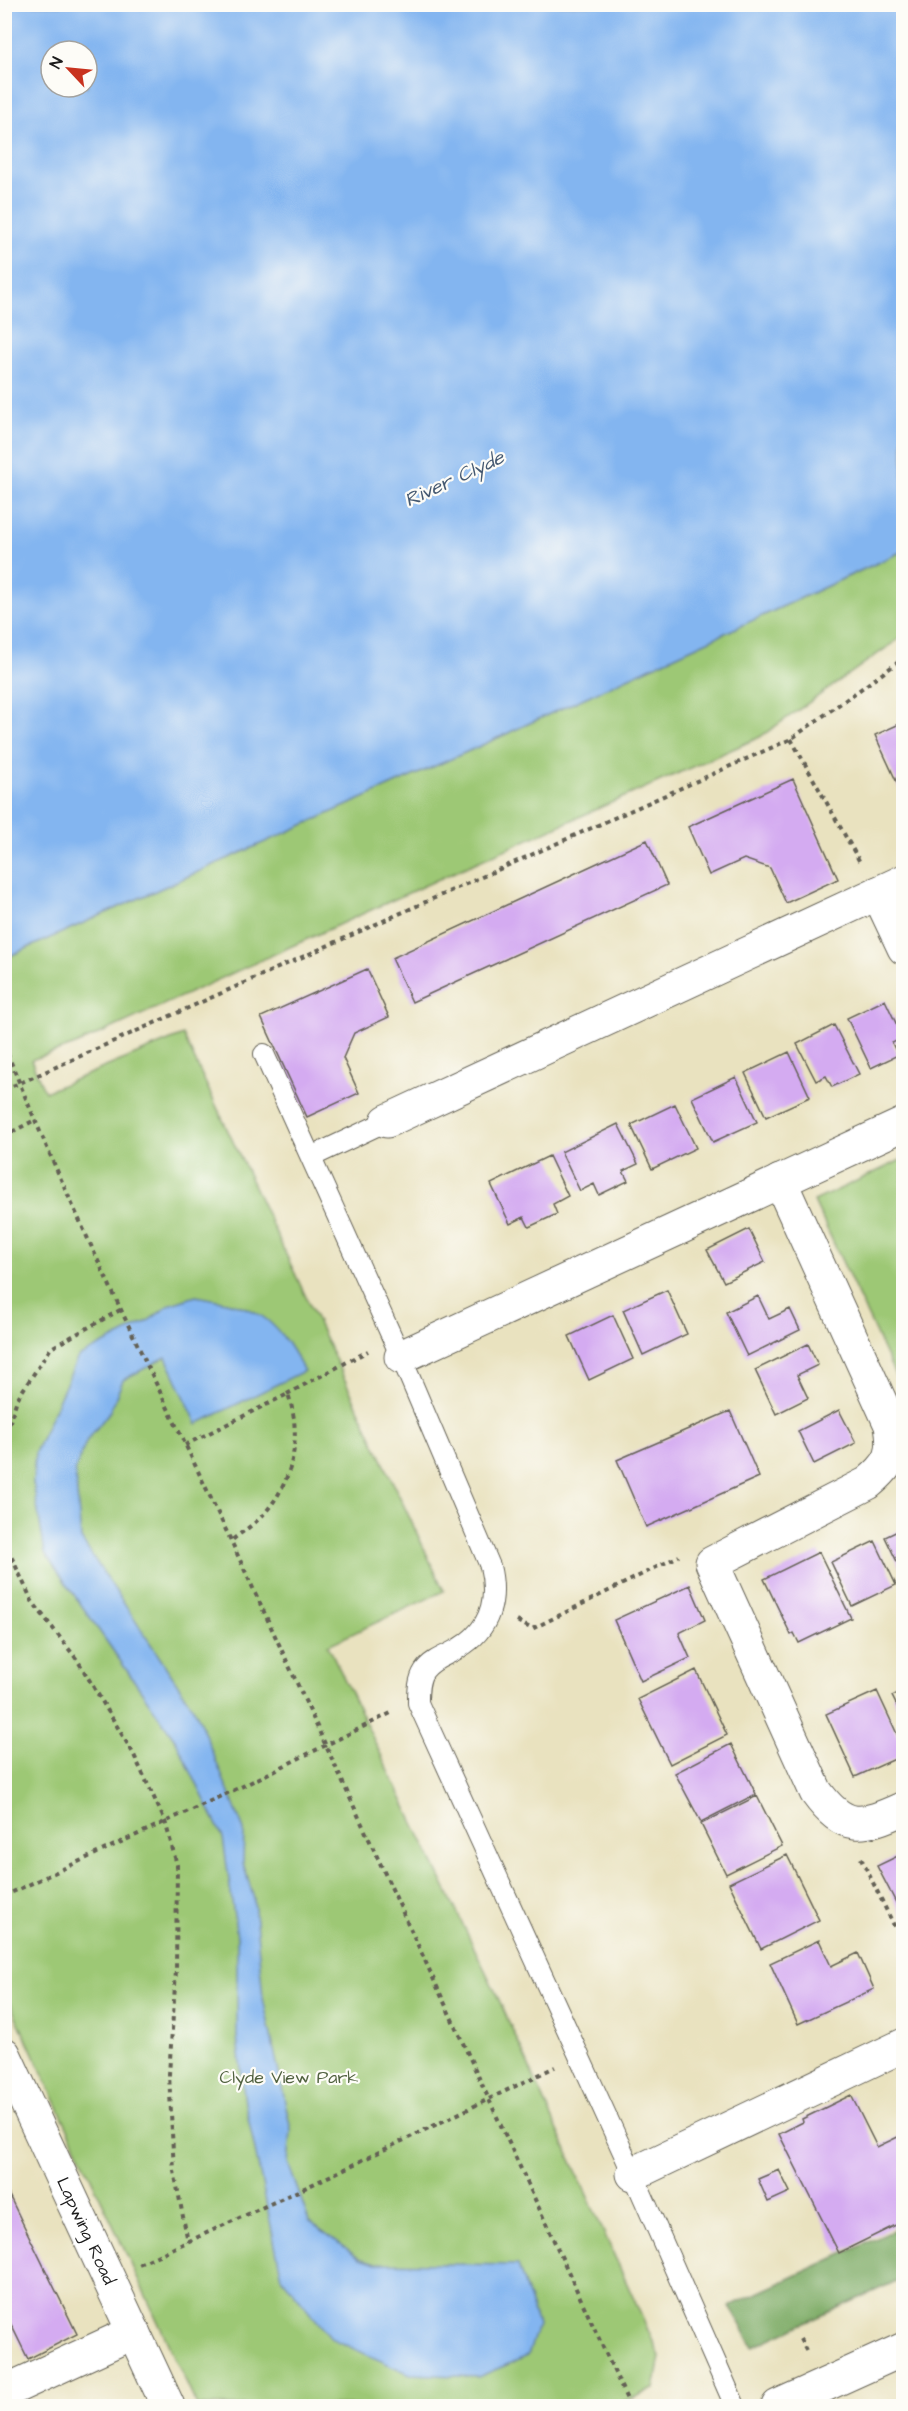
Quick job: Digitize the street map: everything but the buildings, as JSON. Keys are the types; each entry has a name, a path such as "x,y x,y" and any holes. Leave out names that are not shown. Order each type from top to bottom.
{"street":[{"path":"387,1122 891,887 903,948"},
{"path":"401,1357 903,1124"},
{"path":"780,1181 891,1425 893,1441 891,1457 883,1470 868,1483 712,1563 816,1792 826,1805 838,1816 859,1823 874,1822 903,1808"},
{"path":"633,2174 903,2045"},
{"name":"Lapwing Road","path":"4,2054 168,2406"},
{"path":"4,2392 134,2332"},
{"path":"778,2406 903,2349"}],"lane":[{"path":"264,1054 401,1357 490,1566 495,1587 492,1609 480,1630 462,1646 436,1660 424,1671 418,1688 418,1703 633,2174 735,2406"},
{"path":"311,1157 387,1122"}],"path":[{"path":"4,1089 791,739 903,658"},
{"path":"791,739 891,887"},
{"path":"4,1045 35,1120 150,1372 231,1541 630,2406"},
{"path":"4,1136 35,1120"},
{"path":"4,1441 17,1399 51,1348 122,1309"},
{"path":"185,1445 284,1396 369,1350 401,1357"},
{"path":"231,1541 260,1518 281,1490 292,1464 296,1437 295,1413 288,1394 284,1396"},
{"path":"4,1541 32,1601 78,1661 133,1753 165,1821 177,1865 176,1971 169,2074 173,2160 188,2242"},
{"path":"492,1609 532,1629 677,1555 712,1563"},
{"path":"4,1896 245,1785 394,1711 418,1703"},
{"path":"859,1823 853,1841 903,1946"},
{"path":"108,2278 309,2186 579,2056"}],"green space":[{"name":"Clyde View Park","path":"903,551 903,636 760,737 450,874 73,1046 31,1060 45,1092 183,1035 444,1591 328,1645 495,1991 660,2357 654,2389 614,2406 197,2406 5,1993 5,958 480,746"},
{"path":"903,1159 903,1392 814,1201"},
{"path":"903,2226 903,2278 753,2347 730,2306"}],"water":[{"name":"River Clyde","path":"4,5 903,5 903,551 480,746 5,958"},
{"path":"196,1296 235,1304 262,1316 283,1337 304,1371 197,1424 166,1357 123,1380 110,1411 86,1442 75,1470 81,1539 196,1712 244,1830 243,1863 254,1899 263,1998 291,2130 288,2163 309,2221 360,2258 376,2263 518,2265 538,2325 528,2356 478,2377 410,2374 332,2339 282,2278 245,2103 237,2038 237,1937 223,1838 176,1741 45,1553 33,1482 35,1453 78,1357 148,1321 171,1304"}]}
